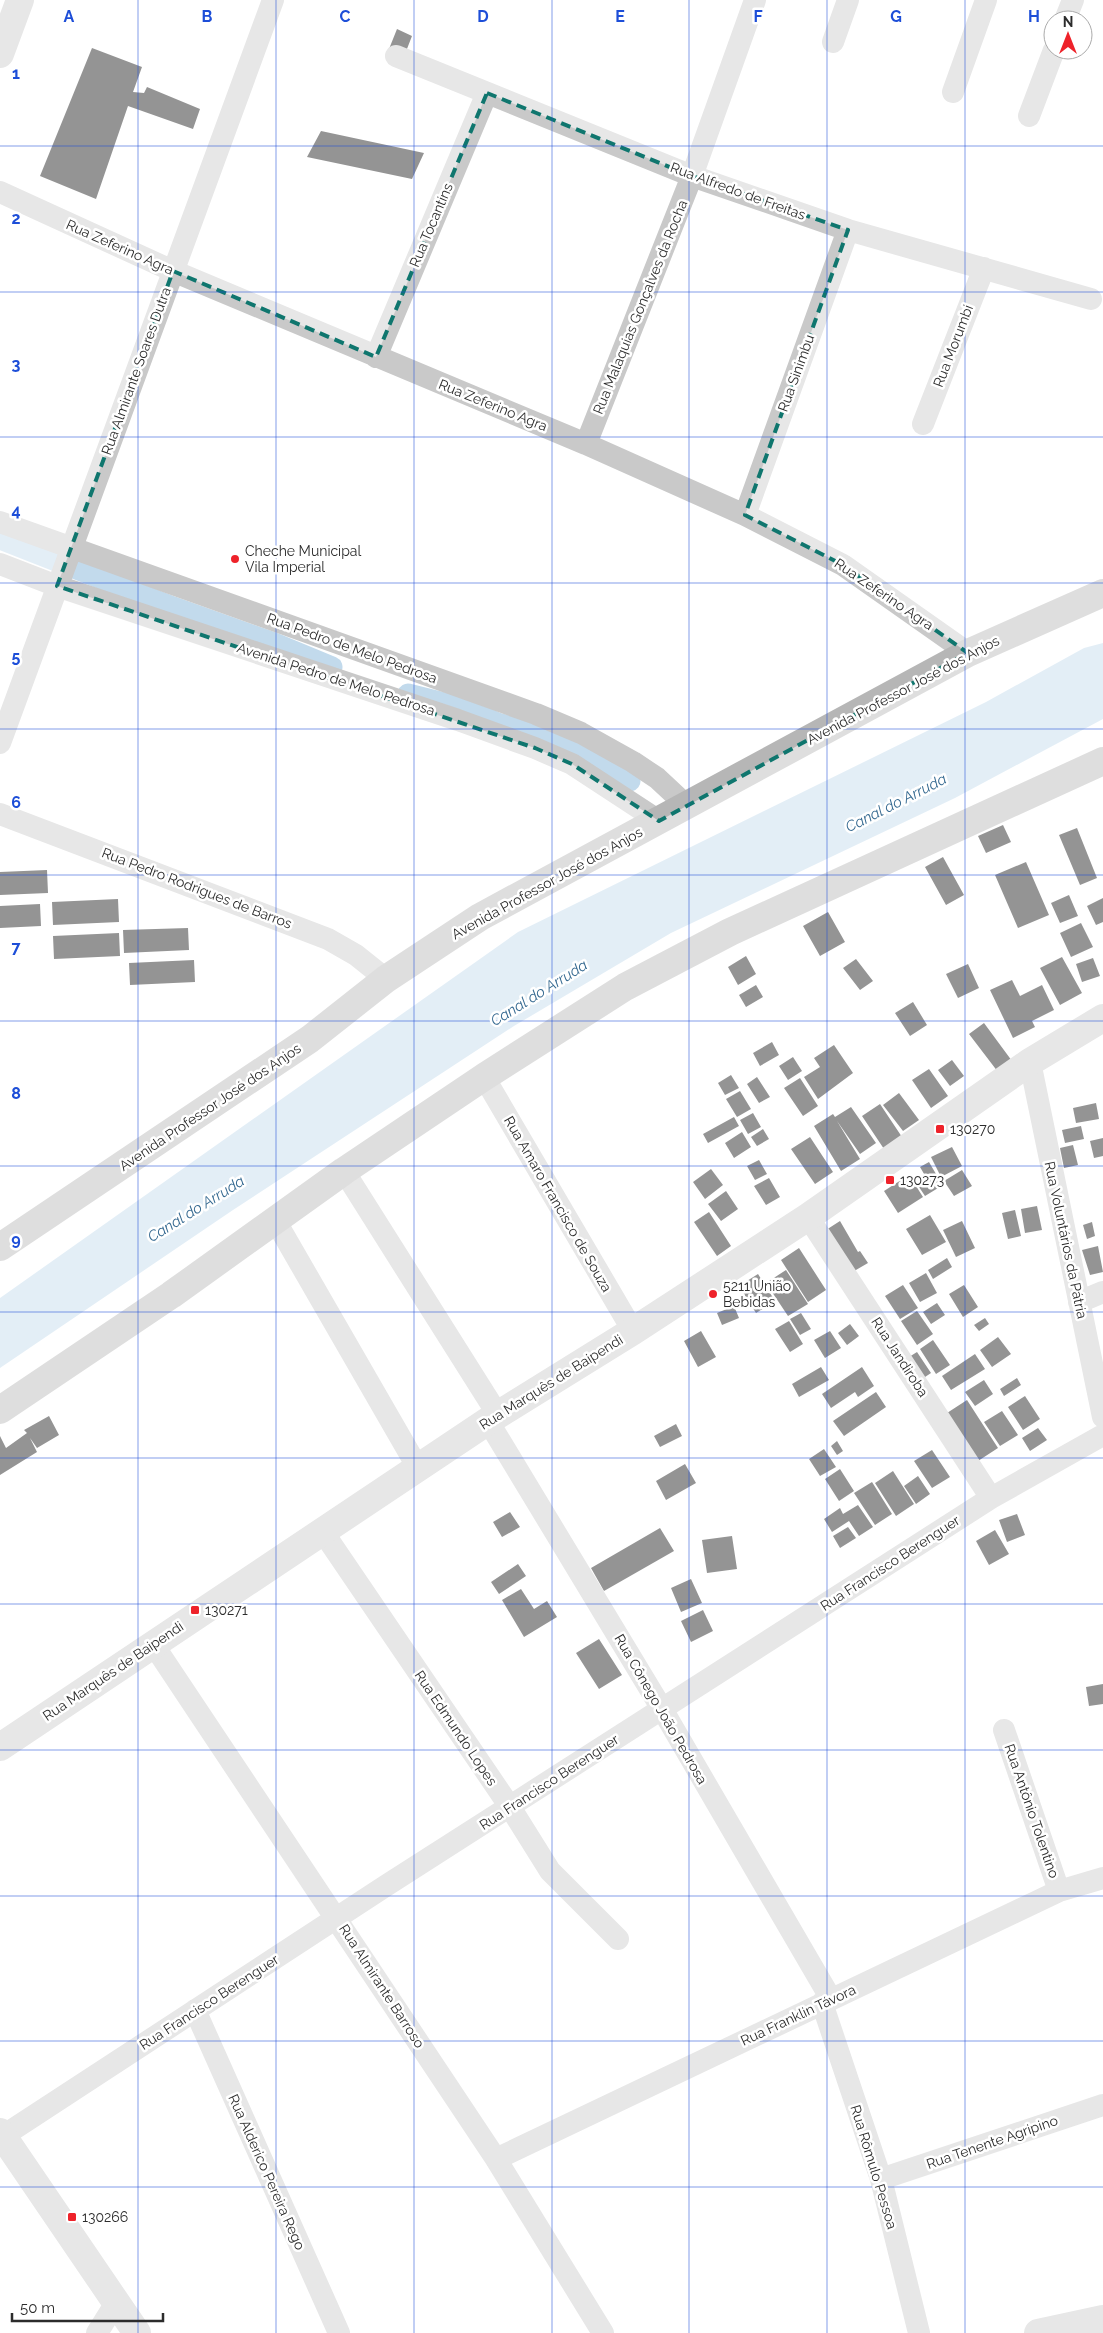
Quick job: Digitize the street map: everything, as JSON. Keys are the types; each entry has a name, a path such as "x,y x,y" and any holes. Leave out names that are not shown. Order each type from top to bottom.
{"main road":[{"name":"Avenida Professor José dos Anjos","path":"0,1247 310,1039 386,979 480,917 968,653 1103,593"},
{"path":"0,1410 171,1295 344,1171 484,1077 626,987 730,932 1103,761"}],"street":[{"path":"0,54 20,0"},
{"name":"Rua Almirante Soares Dutra","path":"0,743 273,0"},
{"name":"Rua Malaquias Gonçalves da Rocha","path":"586,444 692,176 755,0"},
{"path":"833,42 848,0"},
{"path":"953,92 986,0"},
{"name":"Rua Alfredo de Freitas","path":"396,56 692,176 848,230 1091,299"},
{"path":"1030,116 1050,60"},
{"name":"Rua Tocantins","path":"376,357 487,93"},
{"name":"Rua Zeferino Agra","path":"0,192 172,271 586,444 745,515 843,564 968,653"},
{"name":"Rua Sinimbu","path":"745,515 848,230"},
{"name":"Rua Morumbi","path":"923,424 984,268"},
{"name":"Rua Pedro de Melo Pedrosa","path":"0,522 69,551 536,714 581,733 657,778 687,806"},
{"name":"Avenida Pedro de Melo Pedrosa","path":"0,564 458,720 534,748 572,764 660,821"},
{"name":"Rua Pedro Rodrigues de Barros","path":"0,814 320,936 356,955 386,979"},
{"name":"Rua Marquês de Baipendi","path":"0,1747 493,1418 633,1331 808,1217 1030,1062 1103,1018"},
{"name":"Rua Voluntários da Pátria","path":"1030,1062 1103,1417"},
{"name":"Rua Amaro Francisco de Souza","path":"484,1077 633,1331"},
{"name":"Rua Cônego João Pedrosa","path":"344,1171 493,1418 662,1709 827,2001"},
{"name":"Rua Jandiroba","path":"808,1217 991,1498"},
{"path":"275,1220 418,1468"},
{"path":"1079,1302 1103,1292"},
{"name":"Rua Francisco Berenguer","path":"1,2135 991,1498 1103,1435"},
{"name":"Rua Edmundo Lopes","path":"323,1532 510,1807 550,1871 618,1939"},
{"name":"Rua Almirante Barroso","path":"153,1644 496,2159 603,2333"},
{"name":"Rua Antônio Tolentino","path":"1004,1730 1059,1892"},
{"name":"Rua Franklin Távora","path":"496,2159 1059,1892 1103,1878"},
{"name":"Rua Rômulo Pessoa","path":"827,2001 881,2179 919,2333"},
{"name":"Rua Alderico Pereira Rego","path":"196,2010 338,2333"},
{"name":"Rua Tenente Agripino","path":"881,2179 1103,2105"},
{"path":"1,2135 137,2333"},
{"path":"97,2333 117,2302"},
{"path":"1038,2333 1103,2319"}],"highlighted area":[{"path":"487,93 692,176 848,230 745,515 843,565 968,653 659,821 572,764 535,748 57,586 173,271 376,357"}],"water":[{"name":"Canal do Arruda","path":"1103,643 1103,719 955,798 671,933 514,1026 233,1210 0,1368 0,1298 518,932 986,702 1084,648"}],"building":[{"path":"397,29 412,36 405,54 389,49"},
{"path":"92,48 142,67 133,92 144,93 147,87 200,109 193,129 128,106 96,199 40,176"},
{"path":"321,131 424,153 412,179 307,157"},
{"path":"1003,825 1011,842 986,853 978,836"},
{"path":"1077,828 1097,878 1080,885 1059,835"},
{"path":"943,857 964,895 946,905 925,867"},
{"path":"1026,862 1049,915 1018,928 995,875"},
{"path":"47,870 48,893 0,895 0,872"},
{"path":"1069,895 1078,916 1060,923 1051,903"},
{"path":"1103,898 1103,922 1096,925 1087,906"},
{"path":"118,899 119,922 53,925 52,902"},
{"path":"40,904 41,926 0,928 0,906"},
{"path":"828,912 845,942 820,956 803,926"},
{"path":"1081,923 1093,947 1071,957 1060,933"},
{"path":"188,928 189,950 124,953 123,930"},
{"path":"119,933 120,956 54,959 53,936"},
{"path":"746,956 756,974 738,985 728,967"},
{"path":"1062,957 1082,993 1060,1005 1040,968"},
{"path":"1093,958 1100,976 1082,982 1076,964"},
{"path":"856,959 873,981 860,990 843,968"},
{"path":"194,960 195,982 130,985 129,963"},
{"path":"968,964 979,988 958,998 946,974"},
{"path":"1012,980 1020,996 1042,985 1054,1010 1032,1021 1035,1027 1013,1038 990,990"},
{"path":"756,985 763,997 746,1007 739,995"},
{"path":"913,1002 927,1025 910,1036 895,1013"},
{"path":"984,1023 1012,1061 998,1072 969,1034"},
{"path":"772,1042 779,1055 760,1066 753,1053"},
{"path":"834,1045 853,1073 818,1099 804,1077 820,1067 814,1058"},
{"path":"793,1057 802,1071 788,1080 779,1066"},
{"path":"952,1060 964,1076 950,1086 938,1070"},
{"path":"929,1069 948,1096 931,1108 912,1080"},
{"path":"731,1075 739,1088 725,1095 718,1083"},
{"path":"757,1077 770,1097 759,1103 747,1084"},
{"path":"800,1078 818,1106 803,1116 784,1088"},
{"path":"740,1091 751,1109 737,1117 726,1099"},
{"path":"899,1093 919,1120 903,1131 883,1105"},
{"path":"1096,1103 1099,1119 1076,1123 1073,1108"},
{"path":"880,1104 902,1137 884,1149 862,1116"},
{"path":"851,1107 876,1143 860,1154 837,1121 860,1159 841,1171 814,1126 833,1114 835,1117"},
{"path":"753,1113 761,1127 748,1134 740,1120"},
{"path":"734,1117 739,1126 708,1143 703,1134"},
{"path":"1081,1126 1084,1139 1065,1143 1062,1130"},
{"path":"763,1129 769,1139 757,1146 751,1137"},
{"path":"742,1132 751,1147 734,1158 725,1143"},
{"path":"810,1137 833,1172 815,1184 791,1149"},
{"path":"1103,1138 1103,1156 1094,1158 1090,1141"},
{"path":"1073,1145 1078,1165 1064,1168 1060,1148"},
{"path":"952,1147 962,1166 941,1177 931,1157"},
{"path":"759,1160 767,1174 755,1180 747,1166"},
{"path":"929,1162 936,1174 927,1179 920,1167"},
{"path":"711,1169 723,1185 705,1199 693,1182"},
{"path":"962,1170 972,1186 954,1196 944,1181"},
{"path":"909,1175 923,1197 898,1213 884,1191"},
{"path":"937,1175 943,1185 925,1196 919,1187"},
{"path":"769,1178 780,1197 766,1205 754,1186"},
{"path":"726,1191 738,1209 721,1221 708,1204"},
{"path":"1037,1206 1042,1230 1025,1233 1021,1209"},
{"path":"1015,1210 1021,1236 1008,1239 1002,1213"},
{"path":"709,1212 731,1246 717,1256 694,1222"},
{"path":"930,1215 946,1242 922,1255 906,1229"},
{"path":"840,1221 858,1252 860,1251 868,1263 849,1274 826,1230"},
{"path":"962,1221 975,1248 956,1257 943,1230"},
{"path":"1092,1222 1095,1236 1087,1239 1083,1225"},
{"path":"1098,1246 1103,1272 1090,1275 1082,1250"},
{"path":"799,1248 826,1290 808,1302 781,1260"},
{"path":"947,1258 952,1267 933,1279 928,1270"},
{"path":"786,1270 808,1304 788,1316 766,1283"},
{"path":"926,1273 937,1293 920,1302 909,1283"},
{"path":"758,1274 775,1301 756,1313 739,1286"},
{"path":"903,1285 918,1308 900,1319 885,1296"},
{"path":"964,1285 978,1307 963,1317 949,1294"},
{"path":"937,1303 945,1315 931,1324 923,1312"},
{"path":"734,1306 739,1318 722,1325 717,1313"},
{"path":"917,1311 933,1334 917,1345 901,1321"},
{"path":"801,1313 811,1329 800,1335 790,1319"},
{"path":"985,1318 989,1324 979,1331 974,1325"},
{"path":"789,1321 803,1344 790,1352 775,1329"},
{"path":"850,1324 859,1336 847,1345 838,1333"},
{"path":"701,1331 716,1357 698,1367 684,1341"},
{"path":"830,1331 841,1348 825,1358 814,1340"},
{"path":"998,1337 1011,1354 992,1367 980,1350"},
{"path":"933,1340 950,1365 936,1374 920,1349"},
{"path":"917,1352 931,1373 922,1379 909,1357"},
{"path":"975,1354 985,1369 951,1390 942,1376"},
{"path":"821,1367 829,1380 799,1397 792,1384"},
{"path":"862,1367 874,1386 858,1397 855,1392 831,1408 822,1394"},
{"path":"1017,1378 1021,1385 1004,1396 1000,1389"},
{"path":"984,1380 993,1394 975,1406 965,1392"},
{"path":"876,1392 886,1407 844,1436 833,1421"},
{"path":"1025,1396 1040,1419 1023,1430 1008,1407"},
{"path":"967,1400 998,1448 978,1461 947,1413"},
{"path":"1002,1411 1018,1435 1000,1446 984,1422"},
{"path":"49,1416 59,1435 37,1448 30,1438 37,1452 0,1475 0,1436 6,1448 27,1433 24,1430"},
{"path":"676,1424 682,1436 660,1447 654,1436"},
{"path":"1038,1428 1047,1440 1030,1451 1022,1438"},
{"path":"837,1441 843,1451 837,1455 831,1446"},
{"path":"824,1449 836,1467 820,1476 809,1459"},
{"path":"932,1450 950,1477 932,1488 914,1461"},
{"path":"685,1464 696,1483 666,1500 656,1481"},
{"path":"840,1469 854,1491 839,1501 825,1479"},
{"path":"893,1471 914,1504 896,1516 875,1483"},
{"path":"918,1476 930,1494 916,1504 904,1486"},
{"path":"872,1482 892,1514 875,1525 854,1493"},
{"path":"858,1505 873,1527 859,1536 849,1521 832,1532 824,1519 840,1508 843,1514"},
{"path":"510,1512 520,1527 502,1537 493,1522"},
{"path":"1017,1514 1025,1535 1007,1542 999,1520"},
{"path":"848,1527 856,1538 840,1548 833,1536"},
{"path":"660,1528 674,1551 604,1591 591,1568"},
{"path":"995,1530 1009,1554 989,1565 976,1541"},
{"path":"732,1536 737,1569 707,1573 702,1540"},
{"path":"518,1564 526,1576 499,1594 491,1582"},
{"path":"691,1579 702,1603 681,1612 671,1588"},
{"path":"521,1589 534,1609 547,1601 557,1617 524,1637 502,1600"},
{"path":"703,1610 713,1631 691,1642 681,1621"},
{"path":"599,1639 622,1675 599,1689 576,1653"},
{"path":"1103,1684 1103,1704 1089,1706 1086,1687"}],"waterway":[{"path":"0,539 173,607 274,643 332,667"},
{"path":"408,694 468,709 497,723 556,738 590,751 630,781"}],"place":[{"name":"Cheche Municipal Vila Imperial","path":"235,559"},
{"name":"130270","path":"940,1129"},
{"name":"130273","path":"890,1180"},
{"name":"5211 União Bebidas","path":"713,1294"},
{"name":"130271","path":"195,1610"},
{"name":"130266","path":"72,2217"}]}
